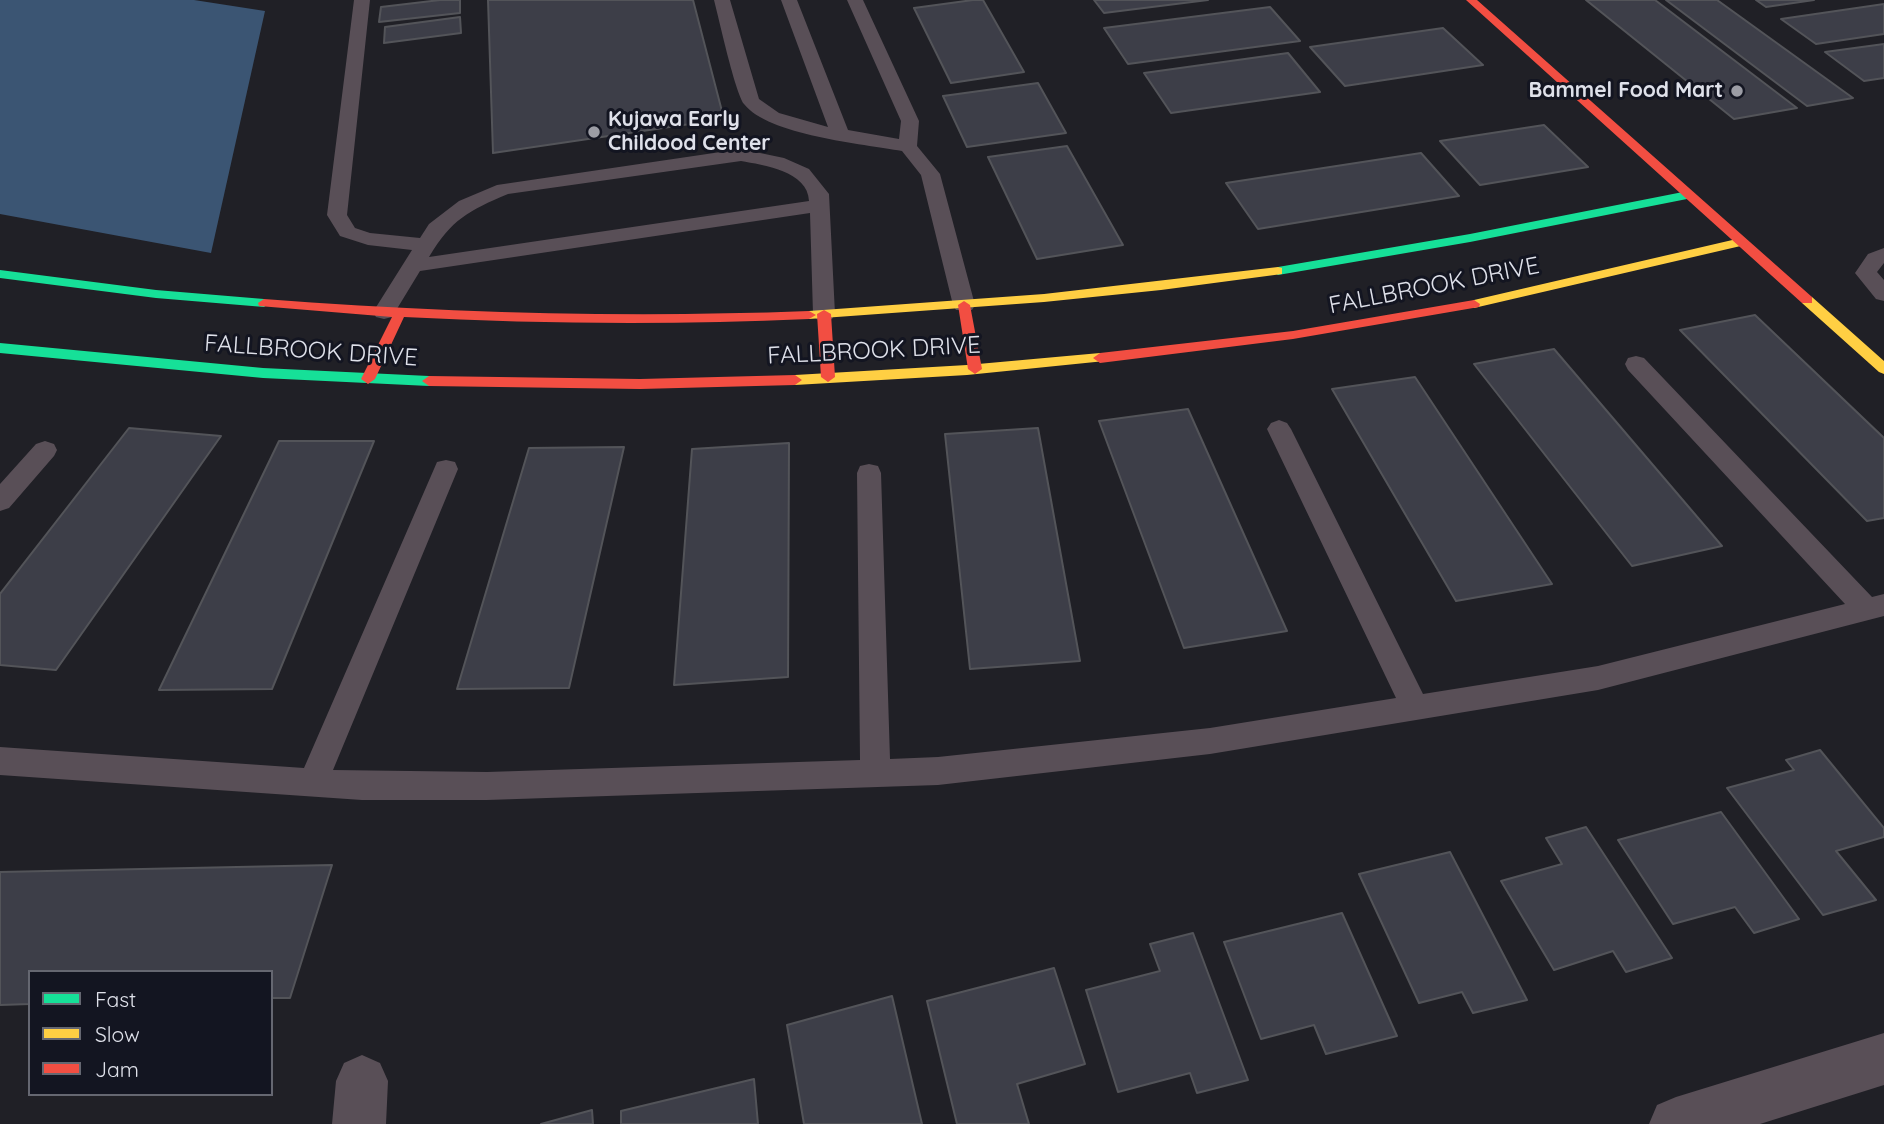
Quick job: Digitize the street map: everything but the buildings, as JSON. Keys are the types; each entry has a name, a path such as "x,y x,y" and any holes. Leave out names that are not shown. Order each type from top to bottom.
{"street":[{"path":"1471,0 1884,369"},
{"name":"FALLBROOK DRIVE","path":"0,275 194,299 392,313 667,318 824,314 1068,297 1249,275 1414,250 1688,195"},
{"name":"FALLBROOK DRIVE","path":"0,348 134,362 368,379 564,384 828,377 975,369 1085,360 1293,335 1445,310 1602,277 1741,242"},
{"path":"964,305 975,369"},
{"path":"368,379 392,313"},
{"path":"824,314 828,377"},
{"path":"1676,1124 1884,1059"}],"lane":[{"path":"362,0 337,215 347,232 368,239 425,244"},
{"path":"722,0 751,101 773,117 810,129 908,146 930,174 964,305"},
{"path":"789,0 840,134"},
{"path":"855,0 910,121 908,146"},
{"path":"392,313 411,266 425,244 436,228 466,205 504,189 741,155 777,162 802,173 819,194 824,314"},
{"path":"411,266 820,205"},
{"path":"1884,255 1874,259 1866,273 1884,294"},
{"path":"1636,364 1876,607"},
{"path":"1279,429 1415,708"},
{"path":"0,501 45,450"},
{"path":"313,783 446,469"},
{"path":"869,473 875,773"},
{"path":"0,761 362,786 487,786 939,771 1210,741 1598,678 1876,607"}],"water":[{"path":"0,0 194,0 265,11 211,253 0,214"}],"traffic: fast":[{"path":"1278,271 1470,238 1688,195"},
{"path":"0,274 156,294 264,303"},
{"path":"0,348 263,373 429,381"}],"traffic: slow":[{"path":"1474,304 1741,242"},
{"path":"809,315 1044,298 1278,271"},
{"path":"1807,300 1884,369"},
{"path":"795,380 967,370 1100,358"}],"traffic: jam":[{"path":"1471,0 1807,300"},
{"path":"264,303 400,313 536,318 673,319 809,315"},
{"path":"1100,358 1293,335 1474,304"},
{"path":"964,305 975,369"},
{"path":"368,379 400,313"},
{"path":"824,314 828,377"},
{"path":"429,381 640,384 795,380"}],"place":[{"name":"Bammel Food Mart","path":"1737,91"},
{"name":"Kujawa Early Childood Center","path":"594,132"}]}
